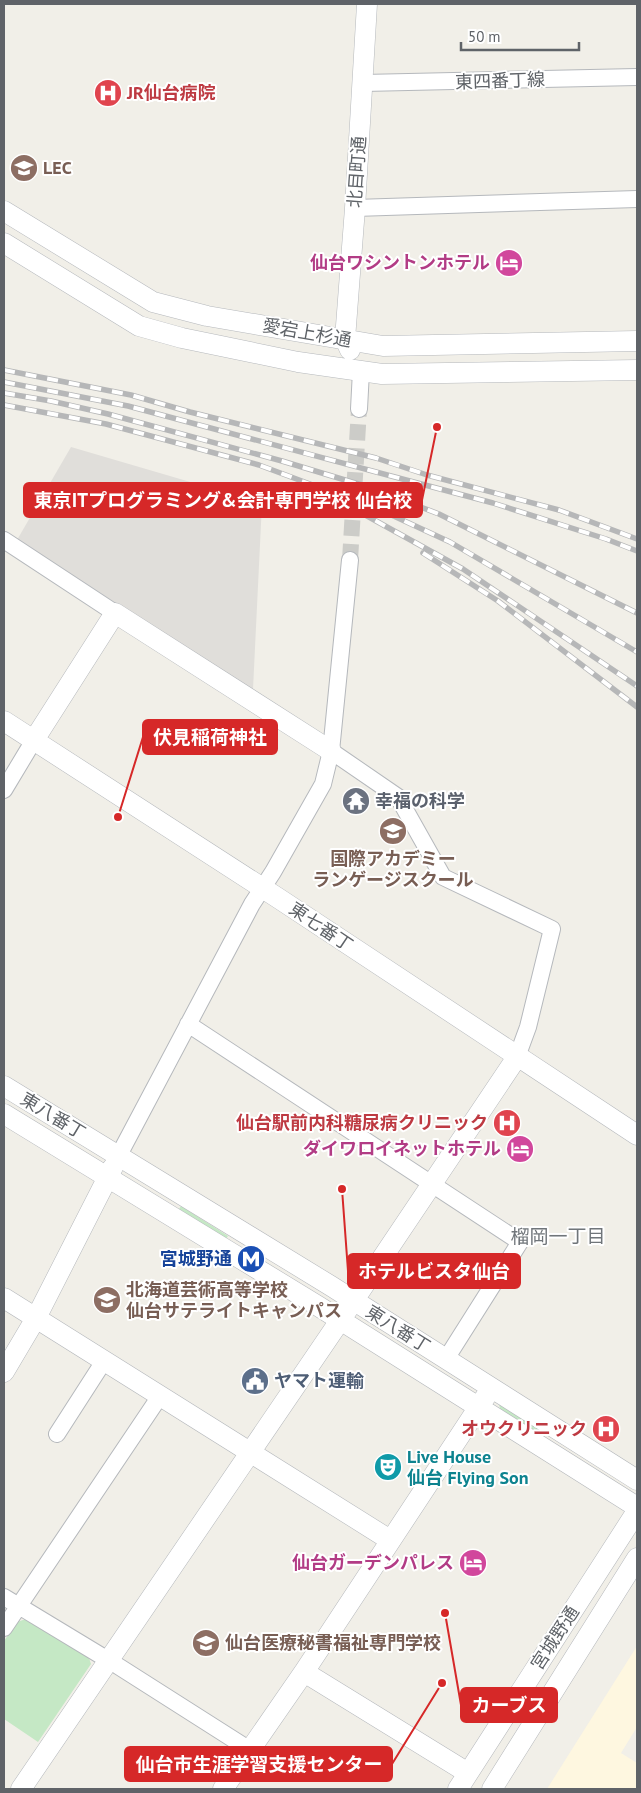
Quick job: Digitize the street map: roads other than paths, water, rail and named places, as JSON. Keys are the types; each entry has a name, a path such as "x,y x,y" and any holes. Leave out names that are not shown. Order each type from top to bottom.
{"street":[{"name":"北目町通","path":"345,339 367,4"},
{"name":"東四番丁線","path":"363,83 637,77"},
{"path":"355,208 637,199"},
{"name":"愛宕上杉通","path":"6,219 153,302 207,316 383,346 637,341"},
{"name":"愛宕上杉通","path":"4,243 139,326 182,338 298,362 382,374 637,370"},
{"path":"345,339 361,371 359,408"},
{"path":"4,540 331,751 398,797 443,877 552,929 528,1027 517,1057 21,1789"},
{"path":"4,1372 36,1318 118,1156 252,904 323,784 331,751 350,560"},
{"path":"4,790 115,613"},
{"name":"東七番丁","path":"4,721 263,888 637,1135"},
{"path":"188,1024 520,1242 446,1359"},
{"name":"東八番丁","path":"4,1086 354,1300 637,1480"},
{"name":"東八番丁","path":"4,1114 340,1320 637,1507"},
{"path":"4,1298 390,1540"},
{"path":"57,1434 104,1361"},
{"path":"223,1789 304,1672 492,1388"},
{"path":"4,1628 160,1396"},
{"name":"宮城野通","path":"463,1781 637,1511"},
{"name":"宮城野通","path":"493,1789 637,1558"},
{"path":"4,1597 250,1750"},
{"path":"304,1672 463,1781"}],"tunnel":[{"path":"350,560 359,409"}],"railway":[{"path":"4,370 131,395 190,412 376,458 427,475 559,510 637,539"},
{"path":"4,382 128,406 493,503 606,539 637,551"},
{"path":"4,393 108,414 282,461 365,486 439,514 637,613"},
{"path":"4,405 106,424 259,465 385,512 450,542 637,652"},
{"path":"336,501 358,511 463,569 637,686"},
{"path":"423,553 498,601 637,707"}],"place":[{"name":"JR仙台病院","path":"108,93"},
{"name":"LEC","path":"24,168"},
{"name":"仙台ワシントンホテル","path":"509,263"},
{"name":"東京ITプログラミング&会計専門学校 仙台校","path":"437,427"},
{"name":"幸福の科学","path":"356,801"},
{"name":"伏見稲荷神社","path":"118,817"},
{"name":"国際アカデミー ランゲージスクール","path":"393,831"},
{"name":"仙台駅前内科糖尿病クリニック","path":"507,1123"},
{"name":"ダイワロイネットホテル","path":"520,1149"},
{"name":"ホテルビスタ仙台","path":"342,1189"},
{"name":"宮城野通","path":"251,1259"},
{"name":"北海道芸術高等学校 仙台サテライトキャンパス","path":"107,1300"},
{"name":"ヤマト運輸","path":"255,1381"},
{"name":"オウクリニック","path":"606,1429"},
{"name":"Live House 仙台 Flying Son","path":"388,1467"},
{"name":"仙台ガーデンパレス","path":"473,1563"},
{"name":"カーブス","path":"445,1613"},
{"name":"仙台医療秘書福祉専門学校","path":"206,1643"},
{"name":"仙台市生涯学習支援センター","path":"442,1683"}],"district":[{"name":"榴岡一丁目","path":"558,1236"}]}
